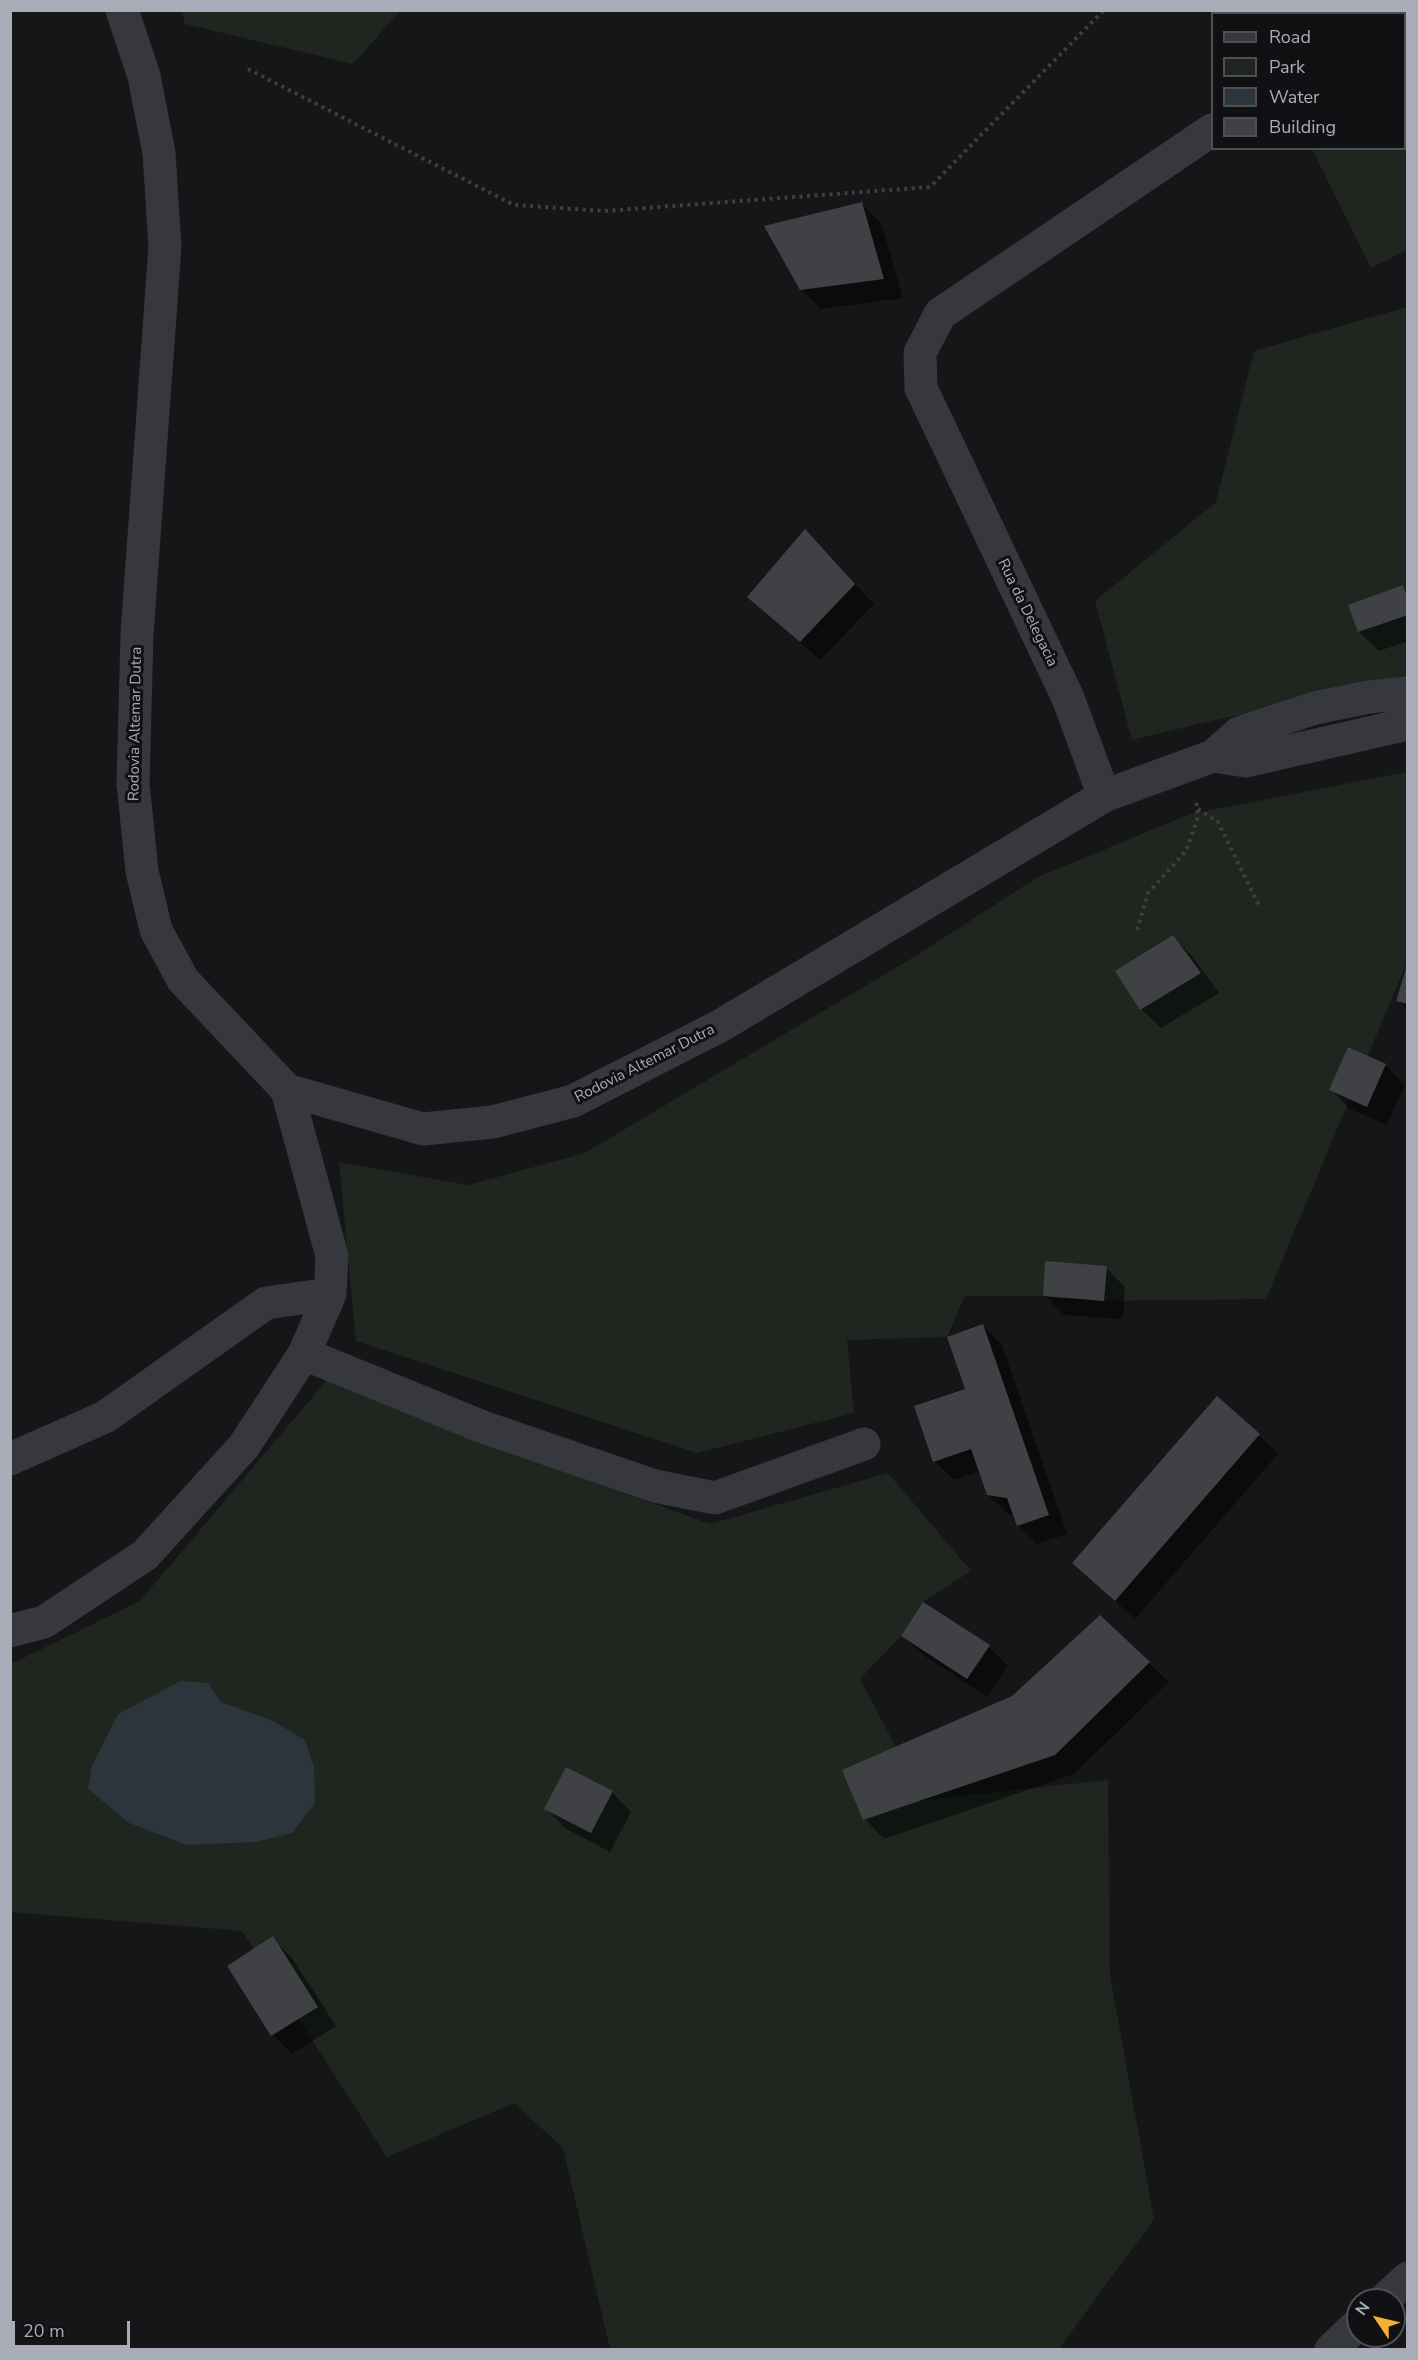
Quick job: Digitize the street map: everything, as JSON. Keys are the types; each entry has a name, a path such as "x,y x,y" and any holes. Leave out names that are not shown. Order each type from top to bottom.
{"street":[{"name":"Rodovia Altemar Dutra","path":"122,10 144,76 159,153 165,246 137,634 133,784 142,871 156,930 183,980 287,1090 423,1129 493,1122 573,1101 720,1026 1104,796 1202,760"},
{"name":"Rua da Delegacia","path":"1104,796 1068,698 921,388 920,353 940,314 1211,131"},
{"path":"1202,760 1239,732 1272,721 1315,708 1369,697 1407,693"},
{"path":"1202,760 1246,761 1407,724"},
{"path":"10,1631 44,1622 145,1555 244,1446 304,1354 330,1294 332,1256 287,1090"},
{"path":"10,1459 105,1417 266,1303 330,1294"},
{"path":"304,1354 483,1427 655,1486 716,1498 864,1444"},
{"path":"1331,2349 1346,2335"}],"path":[{"path":"248,69 514,205 605,212 930,187 1104,10"},
{"path":"1137,930 1148,893 1186,851 1198,817 1202,760"},
{"path":"1197,808 1218,822 1259,906"}],"green space":[{"path":"182,10 400,11 353,64 185,24"},
{"path":"1406,88 1407,250 1371,268 1312,150 1406,150"},
{"path":"1407,307 1407,683 1219,719 1132,740 1095,601 1216,502 1254,351"},
{"path":"1407,772 1407,962 1266,1299 1104,1301 1043,1296 965,1296 947,1337 847,1340 854,1413 697,1453 356,1341 339,1162 468,1185 585,1153 917,955 1038,877 1190,814"},
{"path":"337,1368 565,1471 710,1524 888,1473 971,1571 923,1602 901,1636 860,1679 896,1747 858,1807 1108,1780 1110,1975 1154,2219 1059,2349 610,2349 563,2148 514,2103 387,2157 242,1931 11,1912 11,1664 140,1601"}],"water":[{"path":"181,1681 208,1683 221,1702 271,1720 305,1740 314,1767 315,1803 292,1833 256,1842 187,1845 129,1823 88,1789 92,1766 118,1714"}],"building":[{"path":"862,202 884,279 800,290 764,226"},
{"path":"805,529 855,584 800,642 747,597"},
{"path":"1403,585 1408,599 1408,615 1358,632 1348,605"},
{"path":"1173,935 1201,973 1140,1010 1115,971"},
{"path":"1408,965 1408,1004 1396,1001"},
{"path":"1348,1047 1386,1064 1367,1107 1329,1090"},
{"path":"1045,1261 1107,1266 1104,1301 1043,1296"},
{"path":"983,1324 1049,1515 1017,1526 1007,1498 987,1495 971,1449 933,1462 914,1406 965,1389 947,1337"},
{"path":"1217,1396 1260,1434 1115,1601 1072,1563"},
{"path":"923,1602 990,1645 967,1679 901,1636"},
{"path":"1100,1615 1150,1662 1055,1755 863,1820 842,1770 1012,1696"},
{"path":"566,1767 613,1791 591,1833 544,1809"},
{"path":"273,1936 318,2007 271,2036 227,1966"}]}
